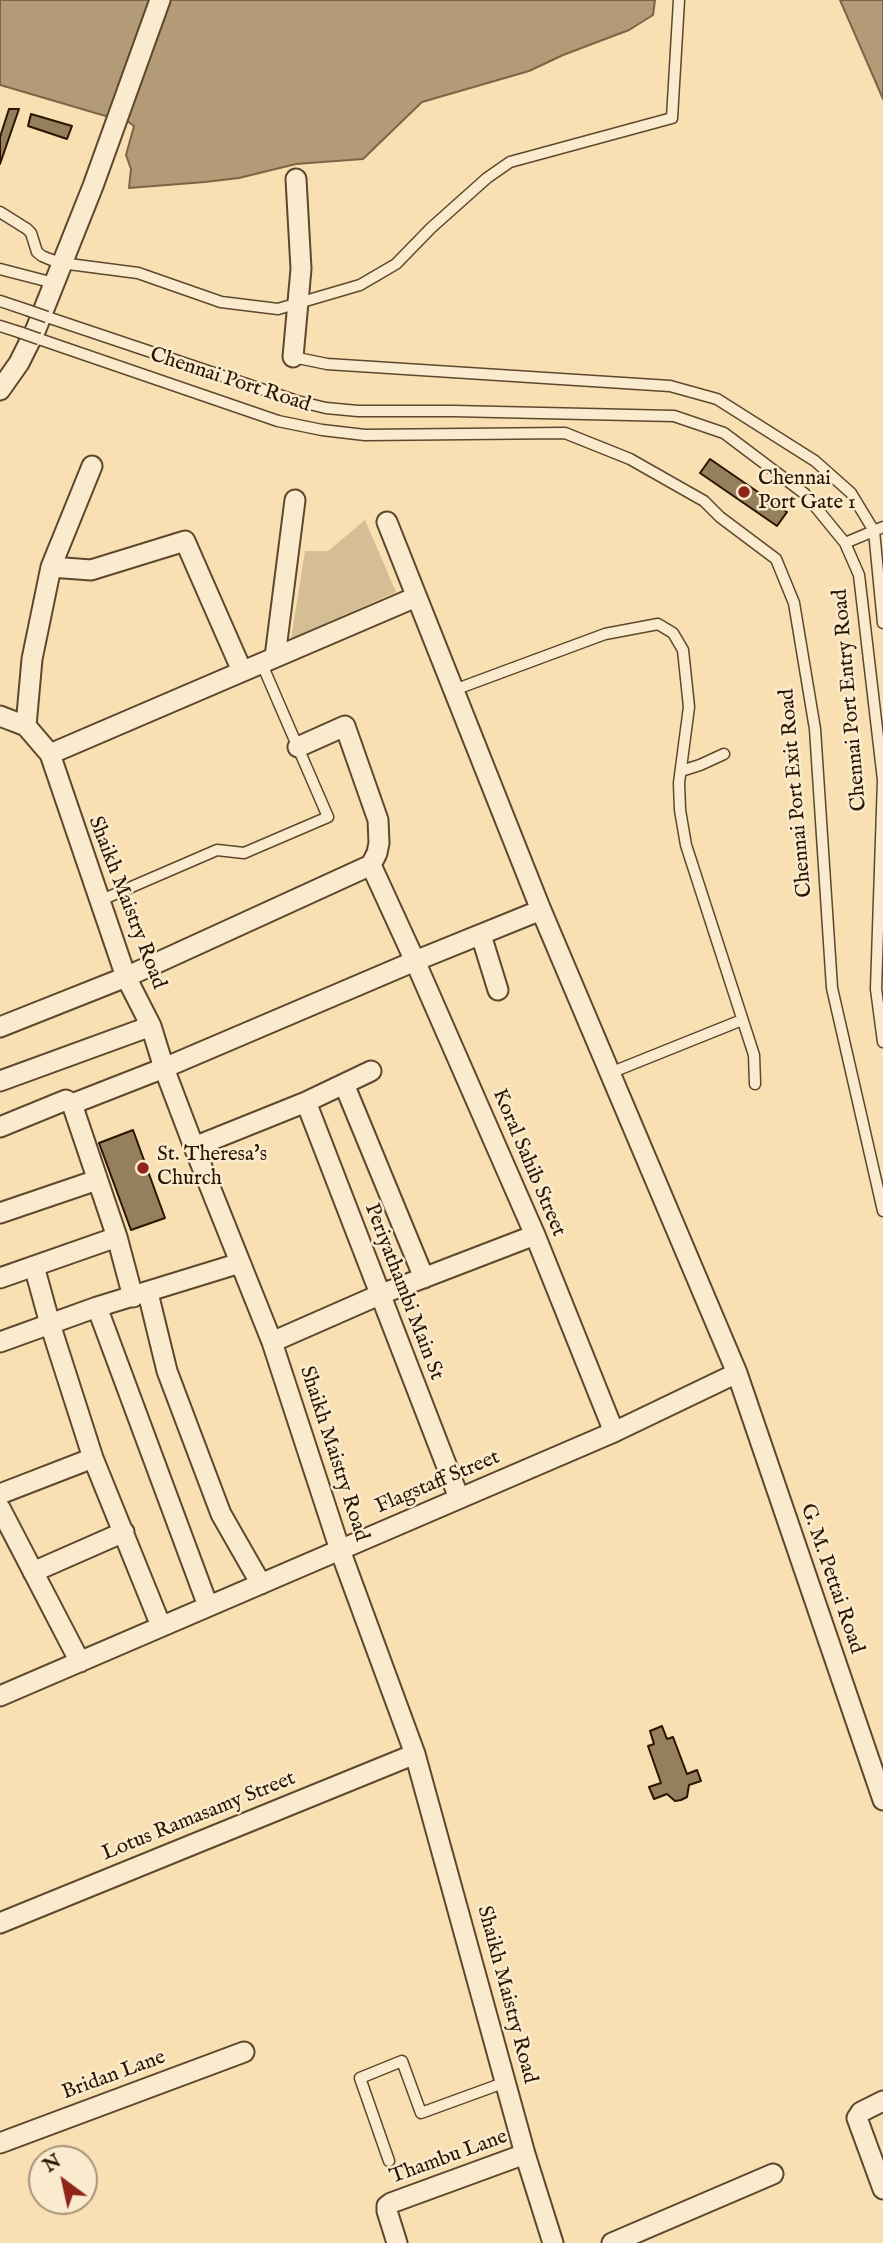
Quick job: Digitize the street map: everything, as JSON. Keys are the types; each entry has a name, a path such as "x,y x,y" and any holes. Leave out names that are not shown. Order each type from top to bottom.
{"street":[{"path":"0,390 19,363 36,329 93,186 160,0"},
{"path":"293,357 301,269 296,179"},
{"path":"26,726 32,659 51,568 92,466"},
{"path":"268,660 295,500"},
{"name":"G. M. Pettai Road","path":"387,522 541,910 737,1373 883,1800"},
{"path":"51,568 91,570 185,541 242,671"},
{"path":"50,754 416,597"},
{"name":"Shaikh Maistry Road","path":"0,716 26,726 50,754 126,976 151,1026 194,1147 272,1342 340,1550 415,1754 525,2154 553,2243"},
{"path":"0,1027 126,976 371,865 379,843 378,820 345,726 298,747"},
{"name":"Koral Sahib Street","path":"371,865 534,1235 614,1432"},
{"path":"72,1104 541,910"},
{"path":"481,935 498,990"},
{"path":"0,1081 151,1026"},
{"path":"194,1147 306,1102 371,1071"},
{"path":"344,1084 424,1278"},
{"path":"1,1123 66,1100 72,1104 117,1237 221,1514 261,1584"},
{"name":"Periyathambi Main St","path":"306,1102 459,1498"},
{"path":"0,1213 97,1180"},
{"path":"272,1342 379,1295 534,1235"},
{"path":"0,1278 117,1237"},
{"path":"0,1342 97,1307 240,1264"},
{"path":"34,1266 93,1458 161,1626"},
{"path":"97,1307 208,1606"},
{"name":"Flagstaff Street","path":"2,1690 80,1662 614,1432 737,1373"},
{"path":"0,1494 93,1458"},
{"path":"0,1507 80,1662"},
{"path":"33,1572 124,1532"},
{"name":"Lotus Ramasamy Street","path":"0,1923 415,1754"},
{"name":"Bridan Lane","path":"0,2143 244,2052"},
{"path":"883,2101 861,2112 857,2118 883,2189"},
{"name":"Thambu Lane","path":"397,2243 387,2211 387,2206 391,2203 525,2154"},
{"path":"612,2243 773,2174"}],"lane":[{"path":"0,212 31,233 41,256 61,263 138,273 221,302 278,309 360,285 396,264 478,185 510,162 672,118 679,0"},
{"path":"0,269 54,283"},
{"name":"Chennai Port Road","path":"0,301 297,401 326,408 358,411 453,411"},
{"name":"Chennai Port Road","path":"0,326 278,421 365,435 455,434"},
{"path":"293,357 327,364 670,386 717,399 815,461 850,493 879,529 883,623"},
{"name":"Chennai Port Entry Road","path":"453,411 674,416 724,433 805,494 845,543 859,575 883,780 876,989 883,1042"},
{"name":"Chennai Port Exit Road","path":"455,434 565,433 630,459 704,501 720,517 776,559 794,603 815,729 832,988 883,1211"},
{"path":"845,543 879,529"},
{"path":"454,690 605,634 658,624 673,633 683,650 689,707 679,783 686,845 754,1055 755,1084"},
{"path":"99,901 217,850 244,853 328,817 298,747 268,660"},
{"path":"681,771 723,754"},
{"path":"610,1073 742,1020"},
{"path":"389,2161 360,2078 402,2061 421,2113 506,2082"}],"shaded area":[{"path":"0,0 151,0 109,117 0,85"},
{"path":"170,0 655,0 653,15 629,30 529,71 422,102 363,159 296,164 239,178 129,188 131,169 126,155 134,126 126,120"},
{"path":"840,0 883,0 883,99 867,62"},
{"path":"365,520 396,592 291,639 305,551 328,551"}],"building":[{"path":"9,109 19,109 0,164 0,137"},
{"path":"31,114 72,126 67,139 28,126"},
{"name":"Chennai Port Gate 1","path":"710,459 787,512 777,526 700,473"},
{"path":"133,1130 165,1218 131,1230 99,1143"},
{"path":"662,1726 667,1739 673,1737 687,1774 697,1770 701,1781 689,1785 687,1797 681,1800 675,1801 667,1794 654,1799 649,1787 661,1783 648,1746 654,1744 650,1731"}],"place":[{"name":"Chennai Port Gate 1","path":"744,492"},
{"name":"St. Theresa's Church","path":"143,1168"}]}
